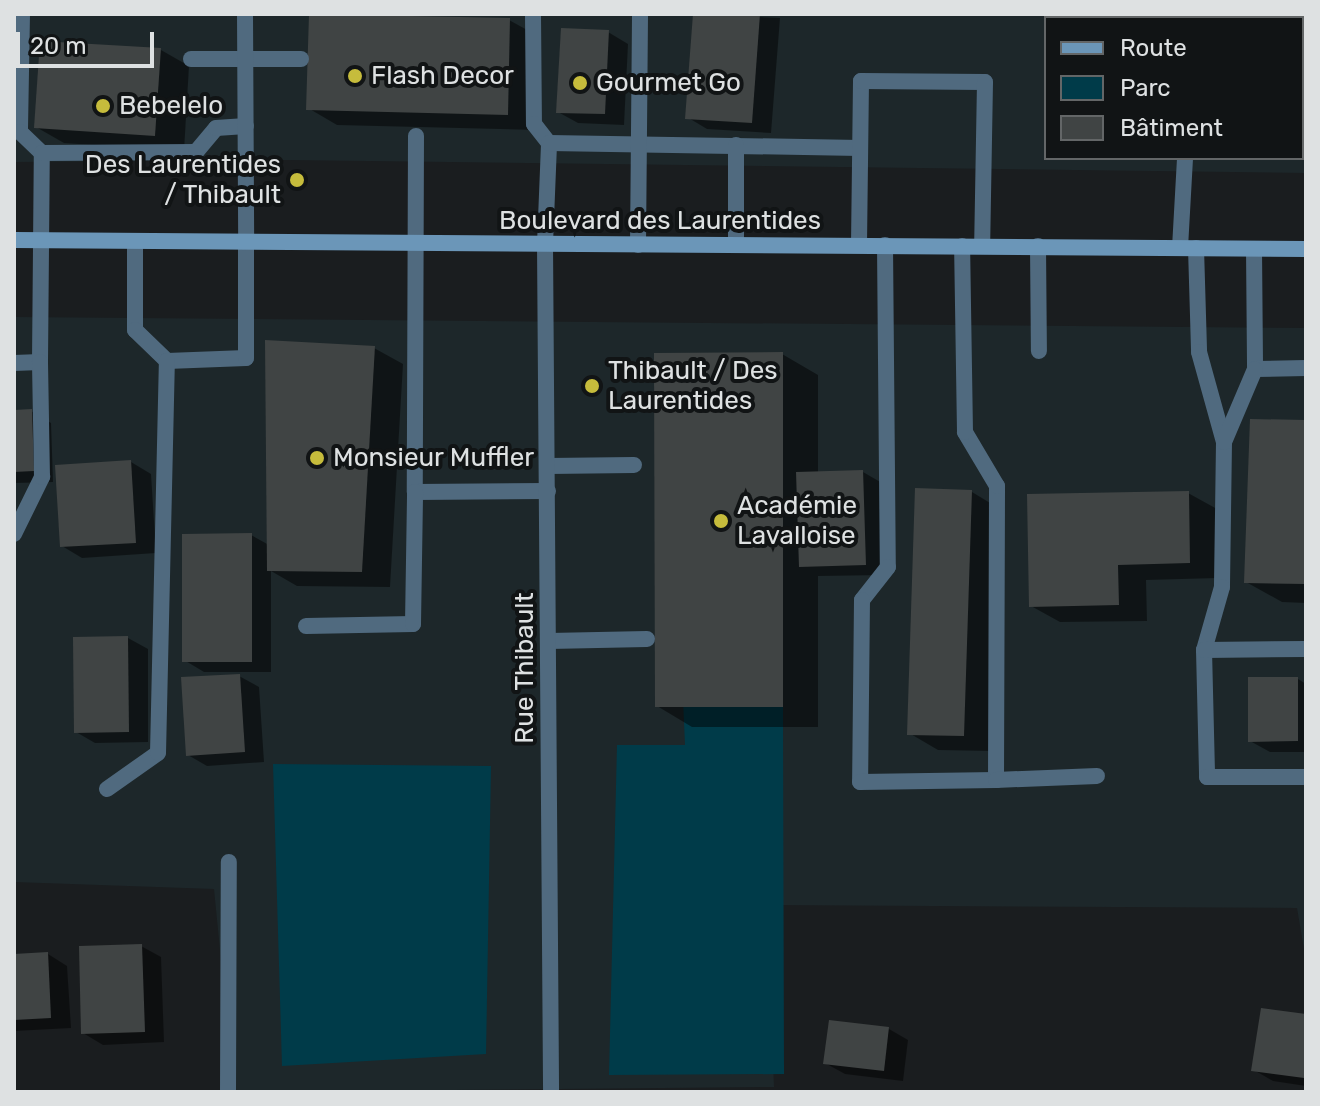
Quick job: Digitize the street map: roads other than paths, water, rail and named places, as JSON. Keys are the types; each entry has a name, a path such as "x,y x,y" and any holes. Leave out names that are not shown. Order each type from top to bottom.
{"main road":[{"name":"Boulevard des Laurentides","path":"14,240 1306,249"}],"street":[{"path":"22,14 20,132 42,153 196,152 216,128 246,126"},
{"path":"135,241 135,330 167,361 246,358 245,14"},
{"path":"533,14 534,124 549,143 860,148"},
{"path":"638,245 640,14"},
{"path":"191,59 301,59"},
{"path":"859,245 861,81 985,82 982,246"},
{"path":"306,626 413,624 416,136"},
{"name":"Rue Thibault","path":"549,143 545,244 551,1092"},
{"path":"736,145 736,245"},
{"path":"14,534 42,477 39,240 42,153"},
{"path":"1185,160 1188,248 1199,352 1224,442 1222,587 1204,650 1207,777 1306,777"},
{"path":"885,245 888,567 862,600 860,782 1097,776"},
{"path":"962,246 965,432 997,486 996,780"},
{"path":"1038,246 1039,351"},
{"path":"1224,442 1255,369 1254,249"},
{"path":"107,789 158,753 167,361"},
{"path":"14,363 40,362"},
{"path":"1255,369 1306,368"},
{"path":"548,466 634,465"},
{"path":"415,492 548,491"},
{"path":"549,641 647,639"},
{"path":"1204,650 1306,649"},
{"path":"228,1092 229,862"}],"place":[{"name":"Flash Decor","path":"355,76"},
{"name":"Gourmet Go","path":"580,83"},
{"name":"Bebelelo","path":"103,106"},
{"name":"Des Laurentides / Thibault","path":"297,180"},
{"name":"Thibault / Des Laurentides","path":"592,386"},
{"name":"Monsieur Muffler","path":"317,458"},
{"name":"Académie Lavalloise","path":"721,521"}]}
